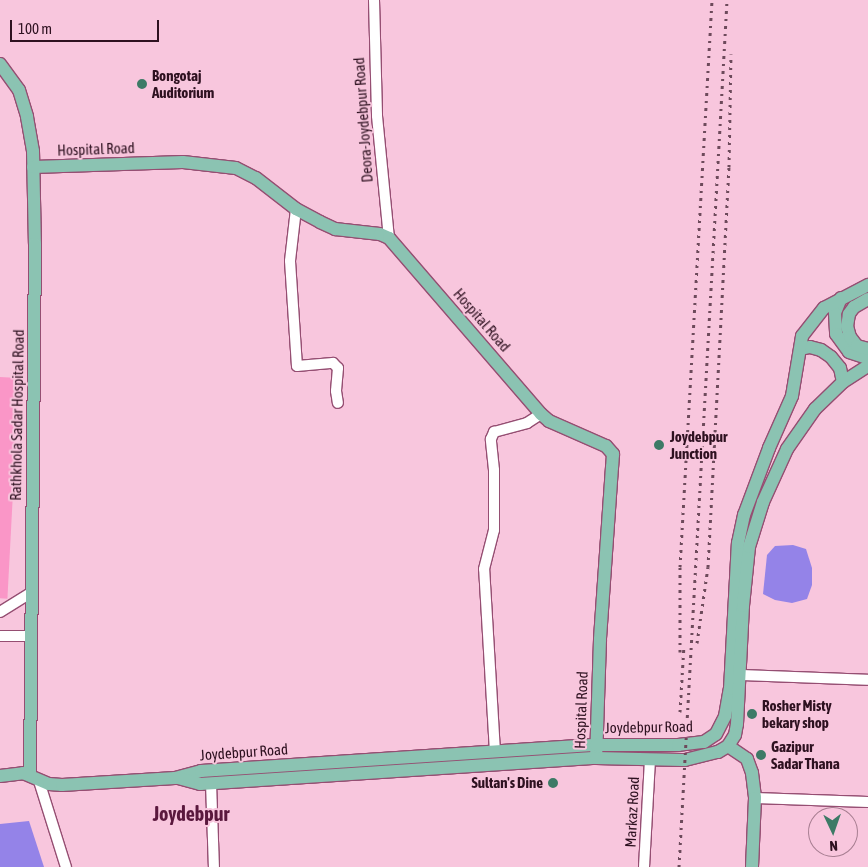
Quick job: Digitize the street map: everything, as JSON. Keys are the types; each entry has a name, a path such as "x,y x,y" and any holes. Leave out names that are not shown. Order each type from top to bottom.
{"main road":[{"name":"Rathkhola Sadar Hospital Road","path":"0,64 19,90 31,134 33,167 35,244 30,636 35,778"},
{"name":"Hospital Road","path":"33,167 183,162 208,163 236,168 256,178 296,209 335,229 367,232 389,238 549,422 606,446 613,454 600,640 596,758"},
{"name":"Joydebpur Road","path":"0,776 23,773 62,785 175,778 201,771 596,745 685,745 704,742 716,734 725,716 730,689 738,542 744,515 756,481 792,396 802,336 824,308 868,285"},
{"path":"841,298 835,313 836,334 849,352 868,358"},
{"path":"868,299 854,307 849,314 847,326 850,337 857,346 868,349"},
{"path":"801,349 810,347 821,350 831,357 840,368 843,382"},
{"path":"752,867 756,798 752,773 747,760 728,746 735,735 737,724 749,547 762,502 787,448 815,409 843,382 868,366"},
{"name":"Joydebpur Road","path":"175,778 200,784 596,758 699,758 718,752 728,746"}],"street":[{"name":"Deora-Joydebpur Road","path":"374,0 377,116 389,238"},
{"path":"296,209 290,261 297,366 333,363 338,368 336,391 338,403"},
{"path":"495,752 484,569 494,530 494,470 491,439 494,432 527,423 541,414"},
{"path":"0,612 30,593"},
{"path":"0,636 30,636"},
{"path":"740,674 868,680"},
{"name":"Markaz Road","path":"644,867 650,759"},
{"path":"35,778 66,867"},
{"path":"211,783 214,867"},
{"path":"756,798 868,802"}],"shaded area":[{"path":"0,377 19,378 7,599 0,598"},
{"path":"793,545 806,549 812,568 812,585 807,599 792,603 775,600 763,594 767,555 775,546"},
{"path":"29,821 44,867 0,867 0,824"}],"railway":[{"path":"680,652 680,567 712,0"},
{"path":"679,867 727,0"},
{"path":"697,643 708,567 729,167 731,54"},
{"path":"680,712 684,645"}],"place":[{"name":"Bongotaj Auditorium","path":"142,84"},
{"name":"Joydebpur Junction","path":"659,445"},
{"name":"Rosher Misty bekary shop","path":"752,714"},
{"name":"Gazipur Sadar Thana","path":"761,755"},
{"name":"Sultan's Dine","path":"553,783"}],"district":[{"name":"Joydebpur","path":"191,813"}]}
